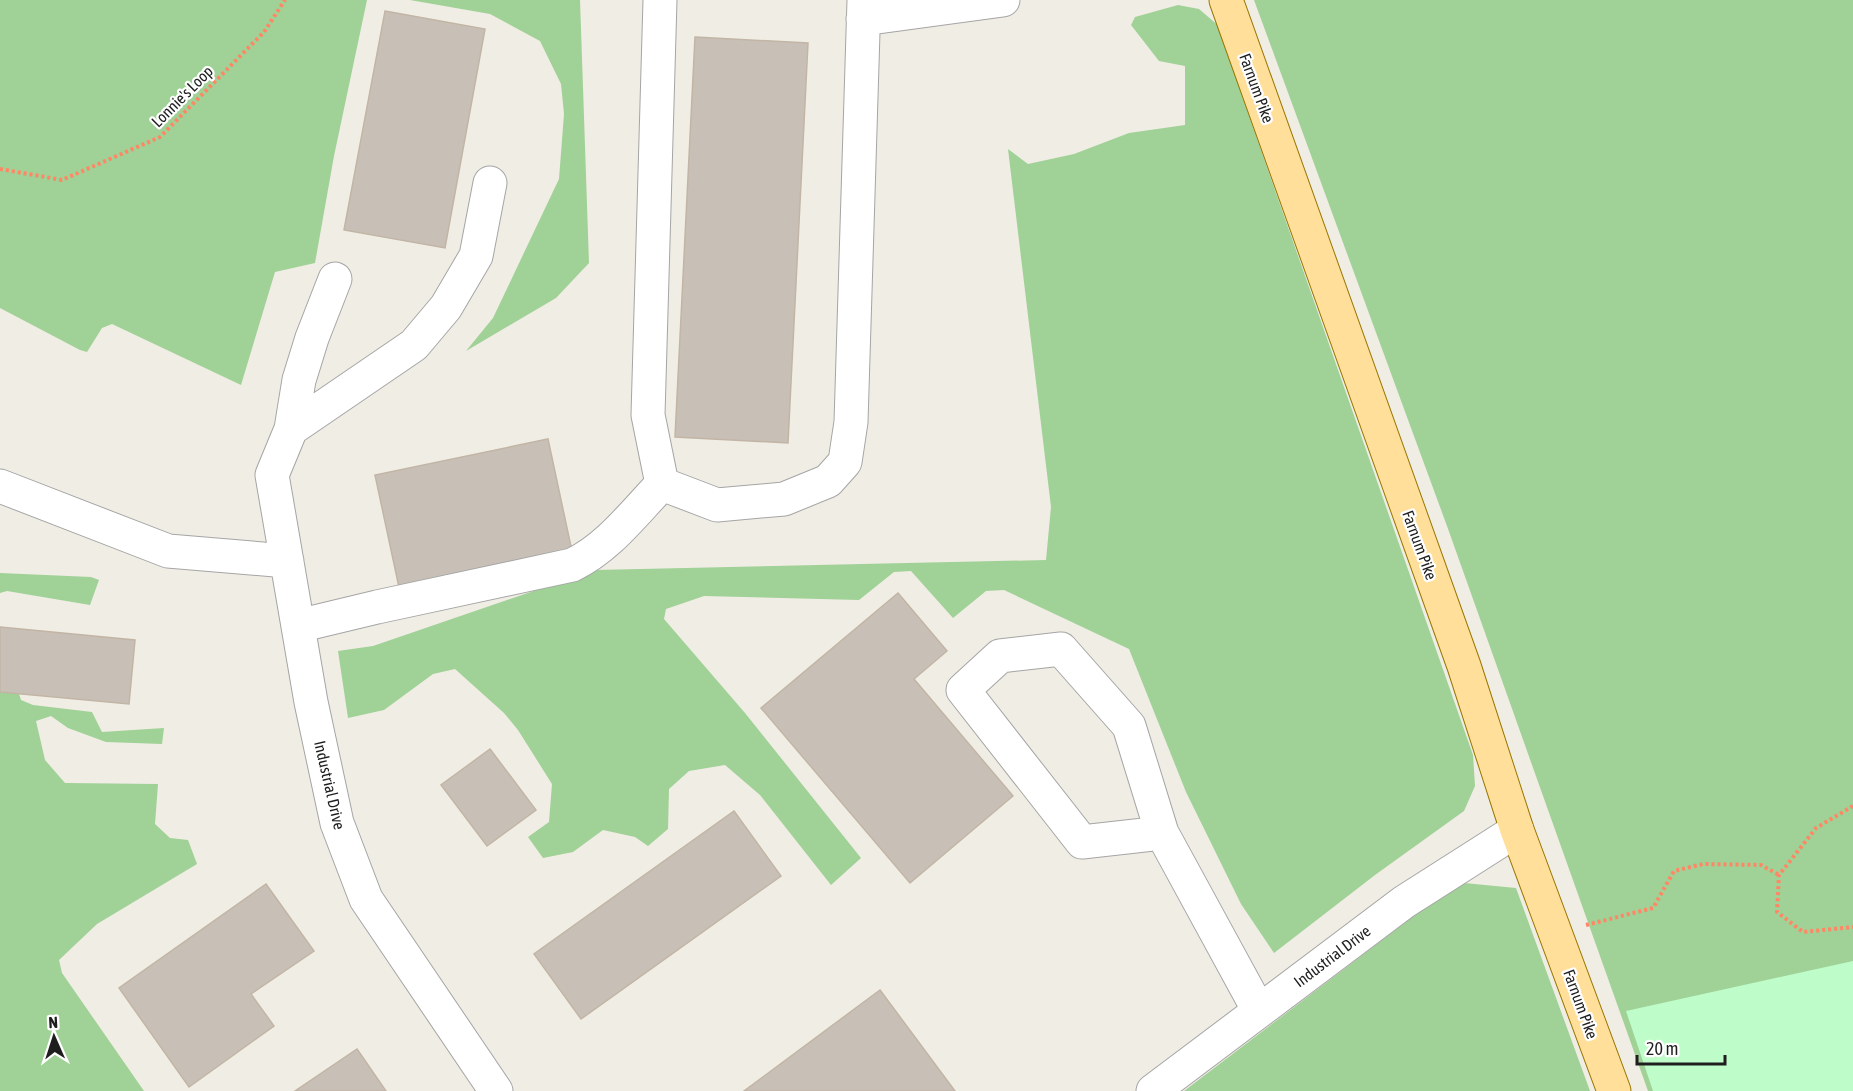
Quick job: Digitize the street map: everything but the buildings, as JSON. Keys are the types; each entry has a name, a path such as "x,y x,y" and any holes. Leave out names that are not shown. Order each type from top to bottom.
{"main road":[{"name":"Farnum Pike","path":"1226,0 1464,666 1517,830 1614,1091"}],"street":[{"path":"660,0 648,415 662,484"},
{"path":"662,484 717,505 784,499 828,481 845,462 851,422 864,10 1003,0"},
{"path":"291,429 414,345 446,307 476,256 490,183"},
{"path":"291,429 299,380 312,338 335,279"},
{"name":"Industrial Drive","path":"291,429 272,475 311,702 337,824 366,899 496,1091"},
{"path":"298,626 572,565 588,558 602,546 662,484"},
{"path":"0,486 168,551 287,561"},
{"path":"1162,833 1082,842 963,690 1000,656 1061,649 1129,726 1162,833 1259,1011"},
{"name":"Industrial Drive","path":"1154,1090 1404,902 1517,830"}],"path":[{"name":"Lonnie's Loop","path":"0,169 62,180 160,137 264,32 285,0"},
{"path":"1853,806 1816,828 1779,875 1777,912 1803,932 1853,927"},
{"path":"1555,933 1653,908 1674,871 1703,864 1761,865 1779,875"}],"green space":[{"path":"0,0 367,0 334,156 315,263 275,272 241,385 112,324 102,328 87,352 0,308"},
{"path":"410,0 580,0 589,263 556,298 466,351 493,318 559,179 564,114 561,84 540,41 490,14"},
{"path":"1254,0 1853,0 1853,1091 1648,1091 1447,526"},
{"path":"1178,5 1199,9 1220,27 1242,96 1473,755 1475,786 1464,811 1375,875 1274,953 1241,904 1186,792 1129,649 1004,590 986,591 953,618 911,571 894,572 859,600 704,596 666,609 664,619 745,713 861,858 831,885 760,795 725,765 689,771 669,789 668,829 648,846 635,837 603,830 573,852 543,858 528,837 549,822 552,784 518,730 504,713 455,669 433,674 384,710 348,718 338,651 373,646 595,570 1046,560 1051,507 1008,149 1028,164 1074,154 1129,133 1185,125 1185,66 1159,61 1131,25 1135,17"},
{"path":"0,573 91,577 99,580 90,605 7,591 0,593"},
{"path":"0,636 21,700 33,705 92,712 102,732 164,728 162,744 106,742 68,728 51,716 36,721 45,760 65,783 158,784 155,824 170,838 188,840 197,864 97,924 59,960 62,973 144,1091 0,1091"},
{"path":"1464,883 1516,888 1590,1091 1184,1091 1419,912"},
{"path":"1853,961 1853,1091 1653,1091 1626,1011"}]}
